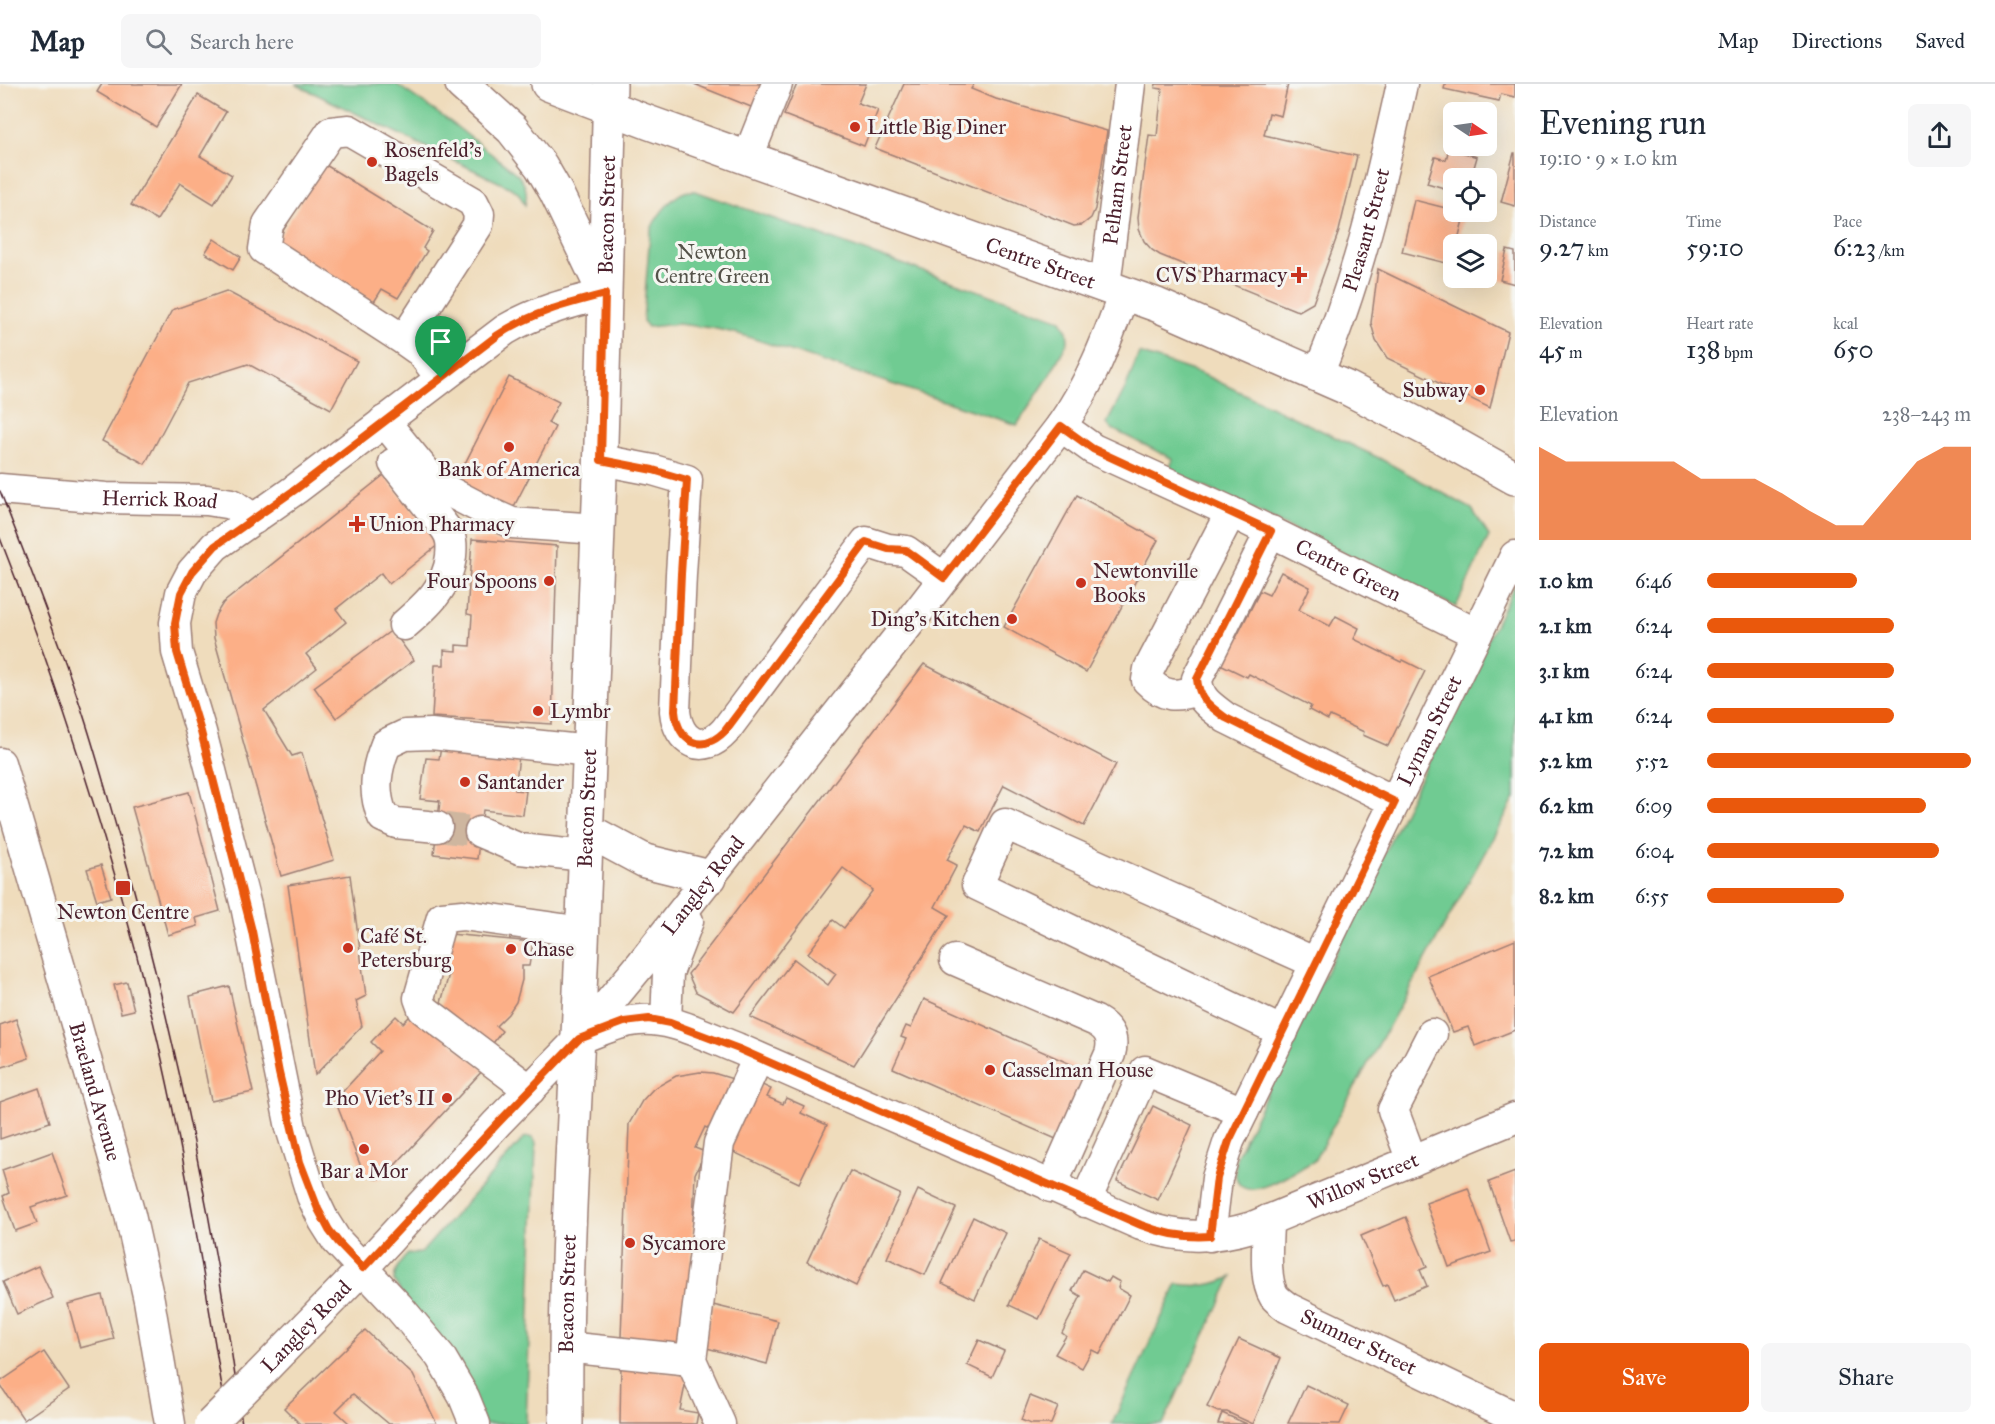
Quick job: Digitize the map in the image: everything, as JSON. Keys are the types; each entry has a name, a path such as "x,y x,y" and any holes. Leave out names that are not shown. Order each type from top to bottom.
{"main road":[{"path":"462,84 512,129 541,166 605,294"},
{"name":"Centre Street","path":"548,84 610,96 748,158 1157,305 1318,374 1442,437 1515,478"},
{"name":"Beacon Street","path":"566,1424 565,1347 601,460 610,96"},
{"path":"586,843 706,881"}],"street":[{"path":"748,158 777,84"},
{"name":"Pelham Street","path":"1114,289 1130,84"},
{"name":"Pleasant Street","path":"1318,374 1336,331 1360,260 1402,84"},
{"path":"404,339 478,225 479,214 473,202 349,130 331,132 268,224 264,249 404,339 421,352 441,378"},
{"name":"Langley Road","path":"210,1424 363,1268 579,1039 642,963 1061,426 1078,400 1098,361 1114,289"},
{"path":"476,1424 464,1397 440,1356 418,1328 329,1230 318,1209 300,1162 279,1073 246,906 201,732 177,652 175,623 181,593 192,572 215,546 498,335 521,321 556,307 605,294"},
{"name":"Centre Green","path":"1061,426 1093,449 1271,531 1477,634"},
{"path":"377,427 448,491 492,514 512,523 598,529"},
{"path":"377,427 451,537 450,561 446,578 436,595 404,625"},
{"path":"601,460 653,470 687,480 675,711 681,733 693,742 711,742 725,731 866,542 888,549 906,550 944,578"},
{"name":"Herrick Road","path":"12,490 106,498 207,500 231,504 254,519"},
{"path":"1198,690 1183,695 1167,694 1147,680 1149,669 1231,512"},
{"path":"1271,531 1197,679 1198,690 1206,703 1226,718 1395,802"},
{"name":"Lyman Street","path":"1210,1236 1220,1166 1243,1112 1515,556"},
{"path":"437,827 396,823 383,817 375,794 376,776 386,744 405,735 431,734 590,751"},
{"name":"Braeland Avenue","path":"0,763 130,1215 151,1309 170,1424"},
{"path":"1282,1032 977,885 1005,824 1316,963"},
{"path":"480,832 520,849 586,843"},
{"path":"666,1021 666,986 669,965 706,881"},
{"path":"530,1090 423,1009 419,998 442,917 463,915 583,932"},
{"path":"955,960 1096,1022 1111,1035 1110,1054 1051,1187"},
{"path":"579,1039 630,1021 649,1019 666,1021 758,1058 1141,1225 1187,1237 1210,1236"},
{"path":"1412,1161 1393,1110 1432,1034"},
{"path":"720,1424 691,1360 719,1143 758,1058"},
{"path":"1085,1202 1145,1071 1243,1112"},
{"name":"Willow Street","path":"1210,1236 1239,1231 1268,1220 1515,1118"},
{"name":"Sumner Street","path":"1268,1220 1269,1283 1274,1296 1288,1308 1515,1417"},
{"path":"565,1347 691,1360"}],"green space":[{"path":"295,84 396,84 452,123 517,174 526,188 525,205 513,189"},
{"name":"Newton Centre Green","path":"695,191 1061,320 1067,331 1068,341 1048,378 1017,425 739,334 678,324 648,327 643,321 650,233 655,222 674,198 685,192"},
{"path":"1139,353 1202,374 1379,458 1472,509 1489,536 1456,607 1169,470 1173,459 1110,428 1107,423 1127,385"},
{"path":"1515,584 1515,798 1314,1161 1261,1188 1249,1189 1240,1185 1236,1174 1237,1155"},
{"path":"524,1138 533,1138 536,1143 526,1424 484,1424 394,1281 398,1266 405,1257 408,1254 421,1253"},
{"path":"1232,1277 1163,1424 1112,1424 1177,1284 1205,1285"}],"building":[{"path":"102,84 182,84 156,127 97,92"},
{"path":"694,84 772,84 761,111"},
{"path":"797,84 866,84 858,103 878,110 864,146 784,115"},
{"path":"904,84 974,84 971,89 996,99 1107,131 1095,209 1091,218 1082,225 1074,226 875,148"},
{"path":"1156,84 1288,84 1281,116 1269,113 1264,135 1357,156 1339,231 1313,303 1299,311 1295,310 1160,255 1144,241 1139,229 1138,217 1149,135 1157,136 1162,89 1155,88"},
{"path":"1445,84 1515,84 1515,97 1501,94 1499,101 1444,89"},
{"path":"198,95 226,112 200,156 232,175 214,204 180,183 157,220 131,205"},
{"path":"1515,153 1515,206 1501,202"},
{"path":"1447,156 1477,157 1474,168 1443,168 1443,188 1427,183 1435,157 1446,160"},
{"path":"324,164 433,231 423,248 427,251 398,298 382,289 374,302 276,242"},
{"path":"1414,200 1443,207 1443,222 1462,222 1460,234 1443,234 1443,262 1402,252"},
{"path":"214,239 241,257 233,270 205,253"},
{"path":"1507,250 1515,252 1515,284 1500,280"},
{"path":"1378,269 1508,332 1490,408 1387,358 1376,341 1371,323"},
{"path":"226,291 357,361 331,409 248,364 188,383 145,464 102,441 172,310"},
{"path":"509,377 559,402 548,423 555,427 510,514 454,485"},
{"path":"384,475 439,544 389,584 381,573 336,609 346,622 306,654 317,668 264,710 292,756 302,753 334,860 281,876 214,638 213,623 223,603"},
{"name":"Newtonville Books","path":"1077,495 1158,540 1086,672 1004,627"},
{"path":"472,539 557,546 552,724 432,717 435,665 444,665 444,650 456,651 456,645 470,646 472,615 467,614"},
{"path":"1281,572 1310,587 1299,610 1330,626 1336,616 1359,628 1354,639 1425,671 1388,746 1330,716 1328,720 1309,710 1311,706 1249,674 1247,677 1220,664 1260,591 1269,595"},
{"path":"392,630 414,660 336,718 314,687"},
{"path":"924,664 1116,764 1084,826 1004,785 980,832 966,825 947,860 957,865 935,907 949,915 854,1065 750,1017 794,959 828,985 836,974 808,953 833,920 844,928 873,890 843,868 734,1012 696,992 688,974"},
{"path":"441,747 519,756 515,790 526,791 523,815 483,810 477,859 434,854 440,801 420,799 426,758 439,759"},
{"path":"189,792 220,911 196,918 198,926 168,935 132,807"},
{"path":"101,865 111,897 97,901 87,869"},
{"path":"350,875 366,996 356,1001 362,1026 315,1075 288,885"},
{"path":"450,934 533,942 529,966 522,966 522,980 516,1002 496,1026 502,1031 488,1050 439,1010 449,974 438,971"},
{"path":"1515,940 1515,1030 1475,1046 1468,1027 1453,1032 1428,976"},
{"path":"127,982 134,1010 121,1013 114,985"},
{"path":"229,986 253,1092 211,1101 190,996"},
{"name":"Casselman House","path":"924,999 1086,1071 1056,1139 893,1068 906,1039 901,1037 906,1026 911,1028"},
{"path":"414,1012 484,1069 384,1177 371,1178 363,1172 335,1100 380,1051 371,1042 396,1016 403,1023"},
{"path":"16,1019 29,1058 0,1068 0,1025"},
{"path":"700,1072 733,1079 715,1132 705,1127 695,1148 705,1152 695,1174 688,1349 621,1337 629,1124 642,1101 653,1089 676,1076"},
{"path":"754,1081 771,1089 767,1097 783,1104 786,1098 804,1106 801,1113 827,1125 799,1183 723,1147"},
{"path":"39,1088 50,1122 0,1139 0,1102"},
{"path":"1153,1106 1192,1125 1158,1200 1117,1181"},
{"path":"52,1152 67,1195 31,1207 37,1223 15,1231 3,1196 9,1193 2,1170"},
{"path":"850,1171 900,1194 856,1286 807,1262"},
{"path":"1515,1172 1515,1241 1510,1242 1489,1182"},
{"path":"1468,1188 1491,1252 1449,1267 1426,1203"},
{"path":"918,1190 956,1208 925,1275 887,1258"},
{"path":"973,1217 1006,1233 975,1299 942,1283"},
{"path":"1406,1217 1427,1267 1420,1270 1427,1286 1394,1300 1387,1284 1383,1286 1361,1236"},
{"path":"1039,1239 1071,1253 1039,1319 1009,1305"},
{"path":"38,1266 53,1298 17,1314 3,1282"},
{"path":"1083,1270 1108,1282 1111,1277 1120,1282 1118,1288 1130,1295 1100,1354 1092,1350 1082,1368 1055,1354 1066,1336 1062,1333 1081,1296 1072,1291"},
{"path":"102,1295 114,1339 80,1348 68,1304"},
{"path":"713,1305 778,1321 767,1364 703,1347"},
{"path":"365,1330 413,1375 437,1424 389,1424 353,1394 336,1411 350,1424 300,1424 284,1408"},
{"path":"1239,1339 1281,1358 1253,1424 1227,1412 1218,1412 1207,1407"},
{"path":"979,1340 1004,1351 992,1377 967,1365"},
{"path":"44,1352 69,1389 24,1420 0,1382"},
{"path":"621,1363 687,1376 680,1410 698,1413 696,1424 620,1424"},
{"path":"1306,1385 1349,1405 1340,1424 1288,1423"},
{"path":"1030,1396 1058,1407 1051,1424 1031,1424 1021,1420"},
{"path":"1222,1413 1247,1424 1218,1424"}],"tunnel":[{"path":"437,827 480,832"}],"tram line":[{"path":"0,491 52,624 80,705 140,912 192,1130 219,1277 242,1424"},
{"path":"0,538 45,656 85,776 138,959 165,1071 185,1171 228,1424"}],"place":[{"name":"Little Big Diner","path":"855,127"},
{"name":"Rosenfeld's Bagels","path":"372,162"},
{"name":"CVS Pharmacy","path":"1299,275"},
{"name":"Subway","path":"1480,390"},
{"name":"Bank of America","path":"509,447"},
{"name":"Union Pharmacy","path":"357,524"},
{"name":"Four Spoons","path":"549,581"},
{"name":"Newtonville Books","path":"1081,583"},
{"name":"Ding's Kitchen","path":"1012,619"},
{"name":"Lymbr","path":"538,711"},
{"name":"Santander","path":"465,782"},
{"name":"Newton Centre","path":"123,888"},
{"name":"Café St. Petersburg","path":"348,948"},
{"name":"Chase","path":"511,949"},
{"name":"Casselman House","path":"990,1070"},
{"name":"Pho Viet's II","path":"447,1098"},
{"name":"Bar a Mor","path":"364,1149"},
{"name":"Sycamore","path":"630,1243"}],"route":[{"path":"605,294 601,460 633,465 687,480 675,711 676,723 681,733 693,742 711,742 725,731 866,542 888,549 906,550 944,578 1061,426 1093,449 1271,531 1197,679 1198,690 1206,703 1226,718 1395,802 1229,1141 1217,1178 1210,1236 1187,1237 1150,1229 739,1049 661,1020 649,1019 624,1022 579,1039 363,1268 339,1243 318,1209 300,1162 291,1128 252,931 201,732 177,652 175,623 181,593 192,572 215,546 296,489 441,378 498,335 530,316 605,294"}]}
